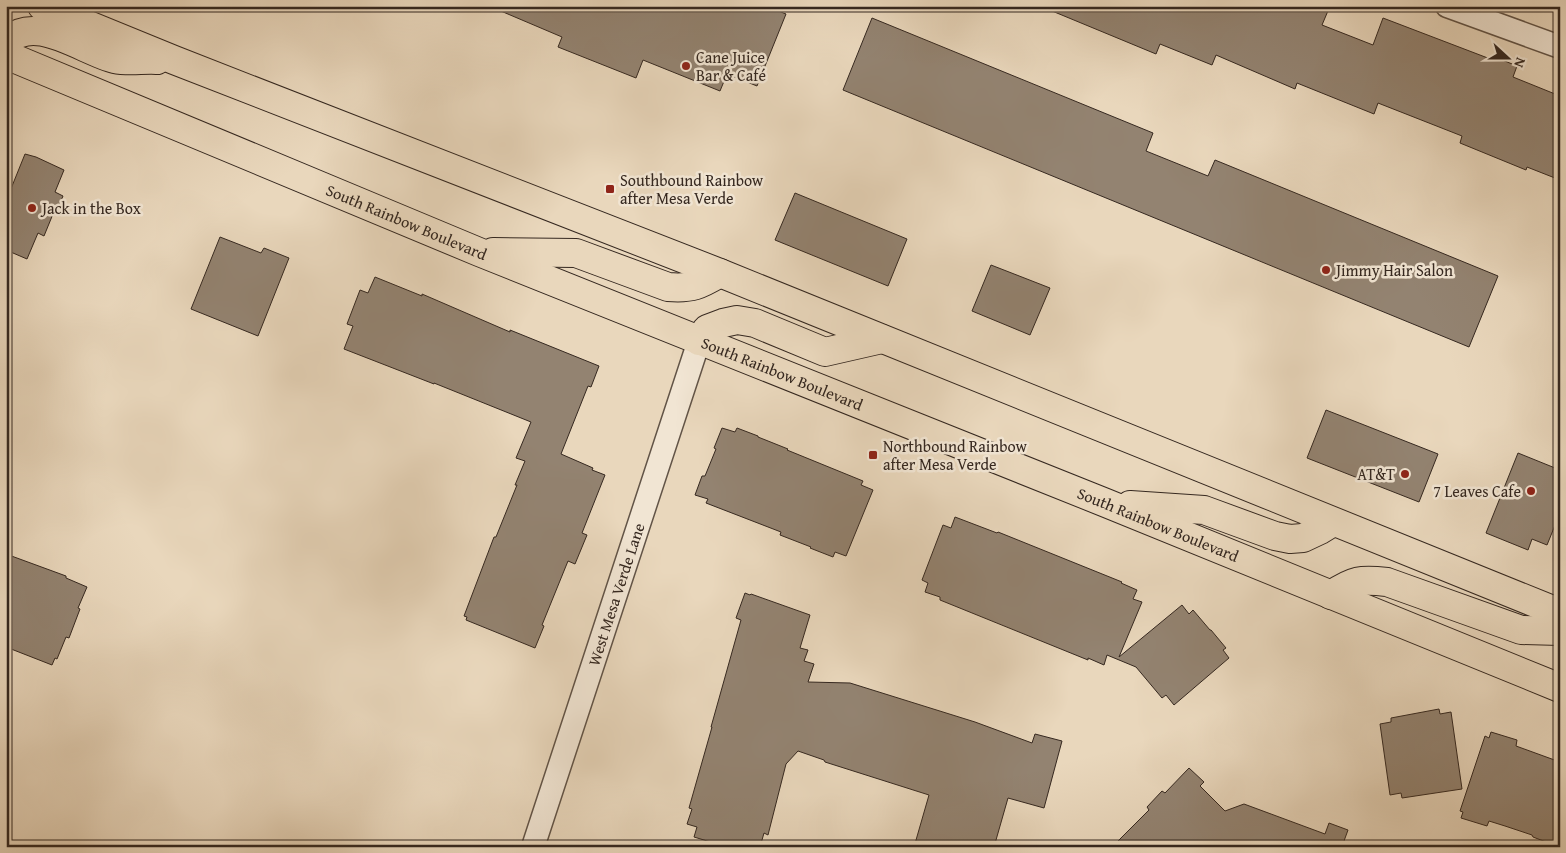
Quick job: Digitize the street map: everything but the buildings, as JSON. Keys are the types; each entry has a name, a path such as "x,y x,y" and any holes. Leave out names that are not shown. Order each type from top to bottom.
{"main road":[{"path":"42,6 174,60 882,338 1560,613"},
{"path":"6,43 11,37 38,31 52,34 115,59 174,60"},
{"name":"South Rainbow Boulevard","path":"6,55 479,252 1106,503 1560,688"},
{"path":"479,252 576,253 668,287 683,288 701,284 720,274"},
{"path":"699,341 707,329 737,320 755,323 824,352 882,338"},
{"path":"1106,503 1204,510 1275,536 1290,539 1303,538 1333,522"},
{"path":"1331,595 1346,585 1365,579 1387,582 1522,630 1560,631"}],"street":[{"path":"1447,6 1560,47"},
{"name":"West Mesa Verde Lane","path":"533,847 699,341"}],"place":[{"name":"Cane Juice Bar & Café","path":"686,66"},
{"name":"Southbound Rainbow after Mesa Verde","path":"610,189"},
{"name":"Jack in the Box","path":"32,208"},
{"name":"Jimmy Hair Salon","path":"1326,270"},
{"name":"Northbound Rainbow after Mesa Verde","path":"873,455"},
{"name":"AT&T","path":"1405,474"},
{"name":"7 Leaves Cafe","path":"1531,491"}]}
